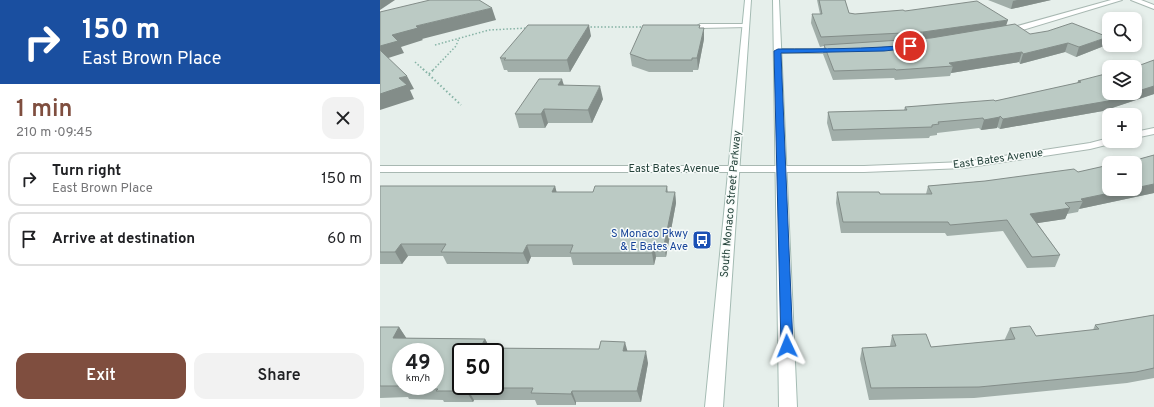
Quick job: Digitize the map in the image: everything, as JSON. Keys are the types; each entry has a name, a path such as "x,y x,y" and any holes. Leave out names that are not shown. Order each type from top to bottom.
{"main road":[{"name":"South Monaco Street Parkway","path":"714,407 748,0"},
{"path":"776,0 788,407"},
{"path":"1001,33 1119,0"},
{"path":"1134,0 1154,7"},
{"path":"778,51 847,50"},
{"path":"1142,134 1154,131"},
{"name":"East Bates Avenue","path":"380,169 782,169 964,165 1102,143"}],"lane":[{"path":"700,26 746,26"}],"path":[{"path":"582,28 645,27"},
{"path":"434,45 496,29 535,28"},
{"path":"429,74 456,46 460,38"},
{"path":"415,62 461,105"}],"building":[{"path":"430,0 479,0 492,8 416,26 418,28 392,35 398,41 380,46 380,12"},
{"path":"819,0 845,0 849,13 855,14 905,11 977,1 1008,20 923,32 821,37 812,14 822,14"},
{"path":"1072,23 1102,35 1102,39 1079,47 1068,43 1023,54 1022,52 949,63 953,66 896,70 834,71 824,45 931,38 1015,24 1030,34 1048,31"},
{"path":"528,25 589,25 567,60 504,60 506,58 500,58"},
{"path":"643,25 700,25 699,28 704,28 697,58 692,58 692,60 647,60 630,54"},
{"path":"380,50 407,76 399,78 407,85 380,94"},
{"path":"1154,60 1154,86 1142,90 1142,64"},
{"path":"1102,75 1102,100 1111,100 1003,119 1000,116 984,120 983,118 938,122 939,124 932,125 932,127 833,130 828,112 907,110 905,107 995,101 1081,82 1078,81"},
{"path":"539,79 562,79 558,85 600,86 588,110 544,109 541,114 515,114"},
{"path":"1154,155 1154,184 1142,187 1142,158"},
{"path":"1102,167 1102,195 1081,199 1083,201 1065,203 1070,208 1030,214 1060,255 1032,257 1007,220 950,225 948,222 843,222 837,192 932,194 928,186 985,181 1074,169 1078,172"},
{"path":"380,186 555,186 552,192 593,192 595,186 667,186 666,192 675,192 664,245 654,245 652,253 570,253 573,245 527,245 523,253 441,252 446,244 401,244 395,252 380,252"},
{"path":"1154,315 1154,368 1136,372 979,387 871,388 862,348 896,346 892,335 926,334 931,347 1015,339 1010,328 1030,326 1036,336 1099,329 1095,325"},
{"path":"380,327 399,327 393,338 485,339 483,343 452,343 452,391 444,391 444,343 392,343 392,386 380,386"},
{"path":"601,341 625,342 623,351 646,351 637,391 572,391 571,394 531,393 533,388 504,388 504,348 599,349"}],"place":[{"name":"S Monaco Pkwy & E Bates Ave","path":"702,240"}],"route":[{"path":"787,346 778,51 884,49 910,46"}]}
